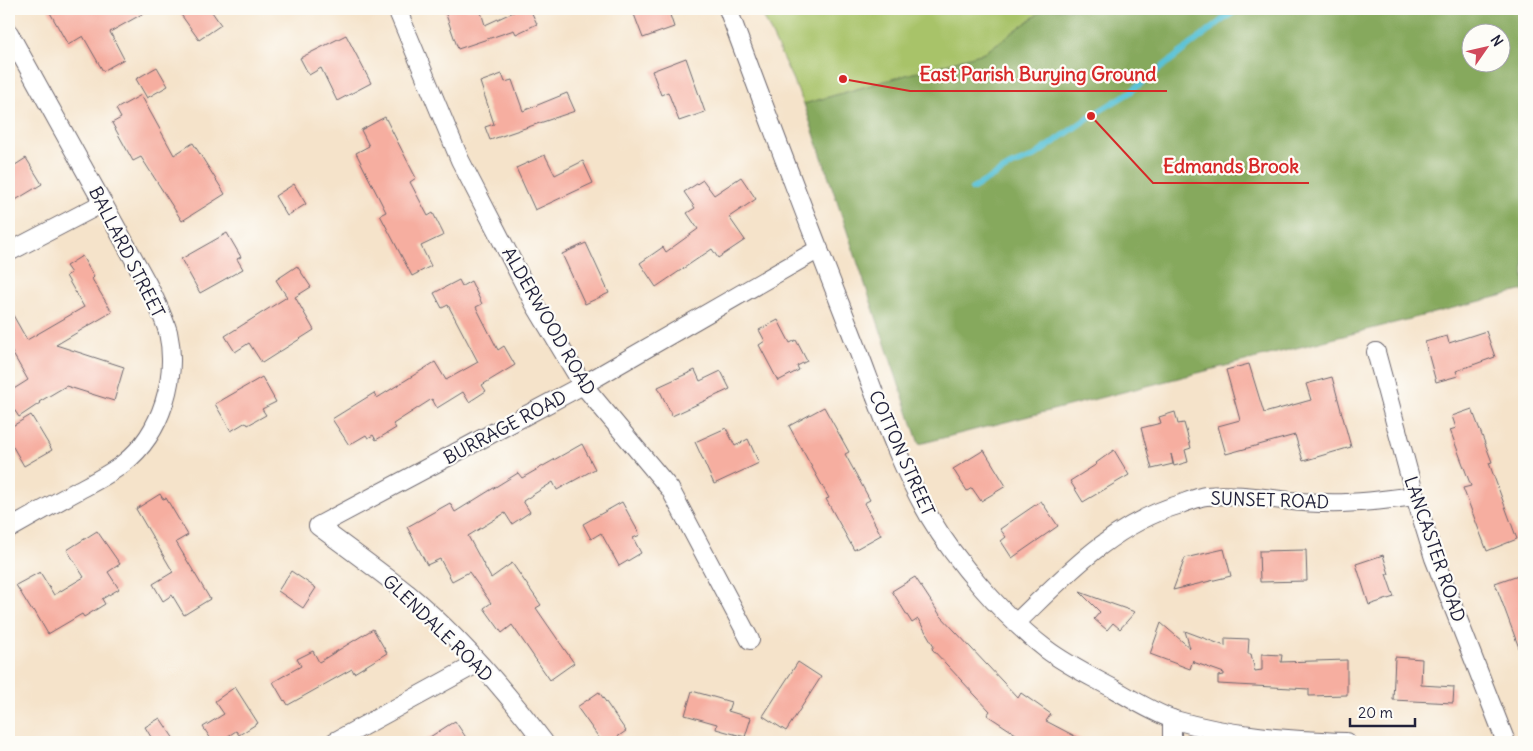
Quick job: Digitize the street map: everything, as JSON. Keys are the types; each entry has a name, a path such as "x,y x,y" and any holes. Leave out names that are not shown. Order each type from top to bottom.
{"street":[{"name":"ALDERWOOD ROAD","path":"397,9 460,160 535,305 583,386 670,489 750,640"},
{"name":"COTTON STREET","path":"728,9 818,249 898,451 929,516 975,578 1016,623 1048,650 1121,693 1172,719 1212,729 1257,735 1297,740 1346,742"},
{"name":"BALLARD STREET","path":"9,33 147,283 159,307 167,331 172,357 165,400 142,445 124,463 9,530"},
{"path":"9,252 103,203"},
{"name":"BURRAGE ROAD","path":"318,526 583,386 818,249"},
{"name":"LANCASTER ROAD","path":"1376,352 1434,558 1506,742"},
{"name":"SUNSET ROAD","path":"1016,623 1090,552 1128,527 1163,509 1206,496 1252,496 1323,504 1364,502 1415,496"},
{"name":"GLENDALE ROAD","path":"318,526 408,595 478,663 518,708 544,742"},
{"path":"334,742 478,663"},
{"path":"1172,719 1172,742"}],"green space":[{"path":"760,9 1045,9 984,53 804,104"},
{"path":"1045,9 1524,9 1524,290 919,444 804,104 984,53"}],"building":[{"path":"48,9 151,9 110,32 124,59 103,71 83,36 68,45"},
{"path":"177,9 210,9 221,25 199,40"},
{"path":"444,9 480,9 485,25 520,9 530,9 537,24 516,34 514,30 458,49"},
{"path":"632,9 668,9 674,27 643,38"},
{"path":"346,35 371,83 337,101 321,68 309,75 300,58"},
{"path":"686,58 705,112 679,121 668,92 661,95 652,71"},
{"path":"157,67 168,86 147,98 136,79"},
{"path":"502,74 505,82 512,80 523,111 567,93 575,111 490,140 485,127 494,124 480,82"},
{"path":"141,95 174,155 193,143 225,194 182,221 141,157 133,161 112,123 121,118 116,109"},
{"path":"385,117 416,178 410,182 428,216 433,213 444,235 421,246 431,266 412,276 380,215 386,212 356,153 369,146 361,130"},
{"path":"545,155 555,175 583,161 593,183 535,210 516,168"},
{"path":"26,158 42,184 9,204 9,169"},
{"path":"741,177 756,199 729,217 745,240 718,258 712,249 656,287 640,263 663,247 666,252 698,229 687,213 695,208 684,192 703,180 714,195"},
{"path":"294,184 306,204 287,216 275,196"},
{"path":"227,233 241,257 237,259 243,269 200,293 181,259"},
{"path":"586,243 609,293 585,304 562,254"},
{"path":"82,256 94,277 92,279 112,312 56,345 124,367 114,401 66,386 39,402 19,417 9,402 9,392 28,380 9,347 9,308 27,340 84,307 66,276 71,273 66,266"},
{"path":"297,266 311,287 295,297 314,330 262,363 249,343 235,352 225,336 287,297 276,280"},
{"path":"459,280 462,286 471,281 482,304 476,307 498,350 504,346 515,365 482,385 486,391 469,402 463,392 437,408 432,399 393,424 396,428 376,440 373,435 368,438 366,435 349,445 332,419 374,393 377,398 435,362 446,380 478,362 448,305 442,308 434,293"},
{"path":"778,320 790,343 796,340 807,361 797,366 799,370 778,381 759,345 765,341 759,330"},
{"path":"1486,331 1495,357 1456,371 1458,376 1436,382 1425,342 1447,336 1449,343"},
{"path":"1249,364 1264,413 1311,400 1306,384 1332,377 1351,447 1303,461 1295,435 1226,454 1218,426 1240,420 1226,370"},
{"path":"695,370 700,381 721,371 730,389 672,416 658,387"},
{"path":"262,377 276,402 262,409 266,415 248,425 246,422 231,431 215,404"},
{"path":"824,407 849,452 845,454 870,500 864,503 881,535 854,550 826,499 829,498 789,426"},
{"path":"1472,409 1492,462 1489,463 1517,539 1487,551 1463,488 1471,486 1450,430 1456,428 1452,416"},
{"path":"1175,412 1178,424 1184,423 1191,448 1185,450 1188,462 1174,466 1171,454 1173,464 1152,469 1141,428 1161,423 1159,417"},
{"path":"31,415 52,450 24,466 9,440 9,428"},
{"path":"726,428 735,446 748,439 759,463 714,484 695,442"},
{"path":"582,444 595,469 557,490 553,482 523,501 530,512 512,524 505,513 468,536 491,578 512,563 541,605 536,608 574,663 550,680 512,625 502,633 484,608 491,603 469,572 452,581 440,559 427,565 407,527 450,503 455,512 518,473 522,478"},
{"path":"984,450 1006,486 981,501 972,488 967,491 953,469"},
{"path":"1114,450 1129,475 1083,502 1070,481 1097,464"},
{"path":"160,494 163,499 166,498 188,535 176,542 210,599 184,615 172,595 163,601 153,584 173,572 136,509"},
{"path":"1041,501 1058,526 1012,558 1001,541 1006,537 1000,529"},
{"path":"622,502 640,535 633,538 641,553 619,566 601,533 591,539 583,524"},
{"path":"97,531 120,564 108,572 119,589 102,599 105,604 84,617 82,614 48,634 16,585 40,572 54,595 84,577 67,550"},
{"path":"1224,549 1231,576 1173,590 1185,558"},
{"path":"1306,550 1307,581 1260,582 1259,551"},
{"path":"1383,555 1389,574 1386,574 1394,597 1369,605 1356,564"},
{"path":"291,571 316,588 303,608 278,591"},
{"path":"1524,573 1524,656 1522,656 1495,583"},
{"path":"915,577 940,615 1018,698 1021,693 1051,714 1046,721 1086,742 1028,742 987,715 990,711 932,649 934,646 918,619 912,623 892,591"},
{"path":"1080,592 1135,612 1120,629 1113,623 1107,630 1094,619 1100,612"},
{"path":"1161,623 1190,648 1185,631 1225,646 1225,638 1249,639 1248,654 1251,654 1255,671 1262,670 1262,654 1282,655 1281,662 1347,660 1347,695 1309,696 1309,689 1218,684 1218,676 1224,675 1224,673 1193,662 1193,660 1190,669 1150,654"},
{"path":"373,629 387,653 354,673 352,669 288,705 284,701 273,682 301,666 297,659 313,651 319,662"},
{"path":"1395,657 1422,659 1421,685 1454,687 1453,703 1393,700"},
{"path":"798,662 821,677 786,731 763,716"},
{"path":"235,687 258,723 239,735 236,731 219,742 213,742 203,727 224,714 215,701"},
{"path":"692,691 731,702 728,711 751,718 745,737 716,729 717,724 685,715"},
{"path":"599,692 626,731 610,742 602,742 577,707"},
{"path":"160,718 176,742 154,742 145,727"},
{"path":"455,721 469,742 422,742"}],"waterway":[{"path":"972,189 1010,166 1033,157 1091,116 1129,93 1238,9"}],"place":[{"name":"East Parish Burying Ground","path":"843,79"},
{"name":"Edmands Brook","path":"1091,116"}]}
